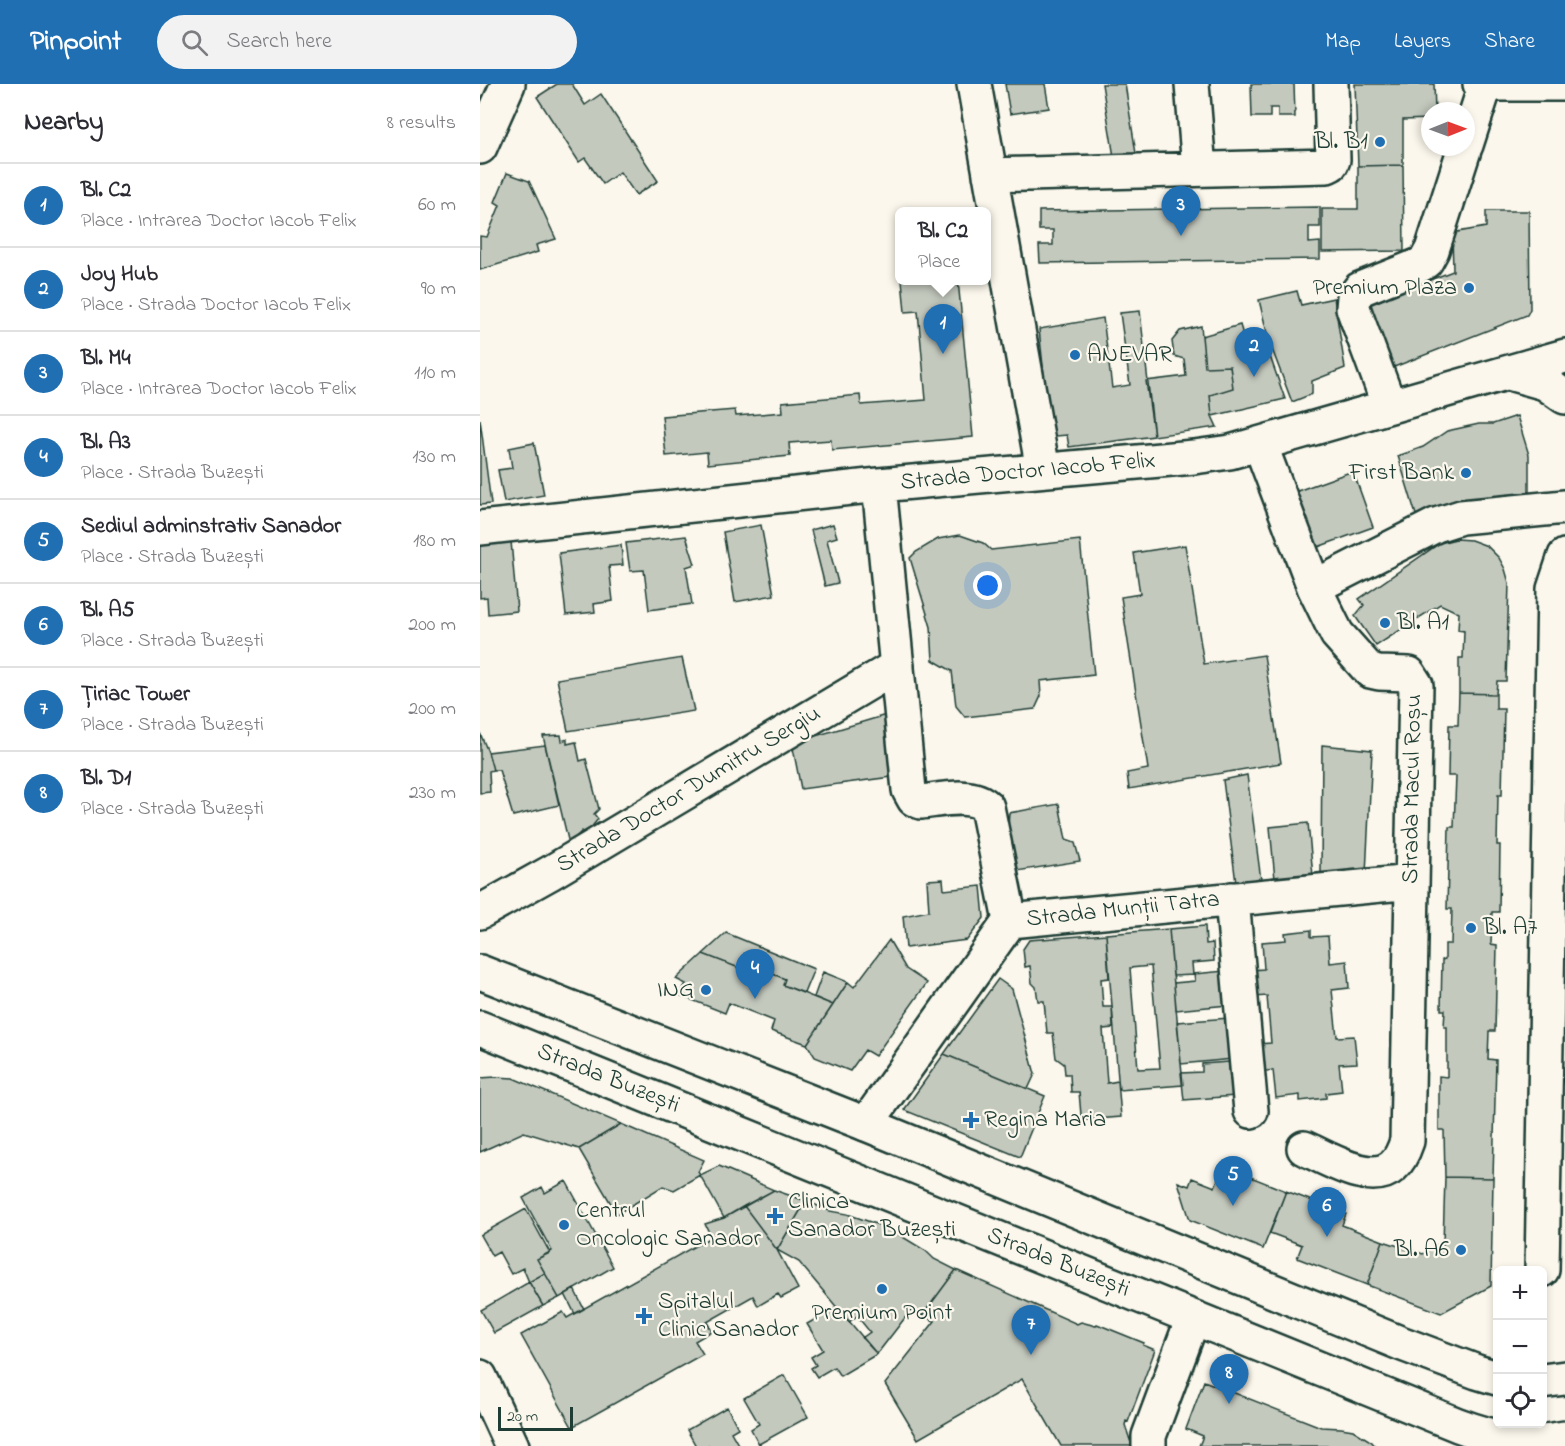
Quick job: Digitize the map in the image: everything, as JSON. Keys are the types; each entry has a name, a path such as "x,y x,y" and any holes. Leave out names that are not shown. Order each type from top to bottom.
{"street":[{"path":"480,147 508,84"},
{"path":"974,84 1043,470"},
{"path":"1192,84 1199,169"},
{"path":"990,175 1327,166 1333,160 1331,84"},
{"path":"1475,114 1483,85 1565,84"},
{"path":"1389,405 1353,308 1354,297 1360,289 1426,261 1432,250 1463,156"},
{"name":"Strada Doctor Iacob Felix","path":"480,528 879,485 1230,452 1565,356"},
{"path":"1509,373 1524,375 1545,383 1565,397"},
{"name":"Strada Macul Roșu","path":"1260,444 1314,587 1334,628 1370,671 1409,674 1415,681 1407,1141 1402,1155 1393,1167 1380,1173 1364,1174 1304,1148"},
{"path":"879,485 909,790 914,799 921,802 969,798 981,801 987,807 1010,921"},
{"path":"1314,587 1436,525 1461,517 1565,507"},
{"path":"1542,1266 1554,589 1565,556"},
{"name":"Strada Doctor Dumitru Sergiu","path":"480,912 550,873 897,666"},
{"name":"Strada Munții Tatra","path":"866,1124 1010,921 1412,882"},
{"path":"1232,899 1251,1111"},
{"path":"480,972 866,1124 1400,1343 1493,1377"},
{"name":"Strada Buzești","path":"480,1028 1458,1425 1506,1440 1546,1438"},
{"path":"1149,1446 1149,1436 1193,1318"},
{"path":"480,1377 512,1446"},
{"path":"1547,1380 1565,1378"}],"building":[{"path":"557,84 572,84 585,105 601,94 658,181 636,195 620,172 603,184 585,158 579,162 537,97"},
{"path":"1005,84 1045,84 1049,108 1010,114"},
{"path":"1102,84 1125,84 1137,160 1115,163"},
{"path":"1251,84 1294,84 1295,117 1278,117 1278,108 1270,108 1270,117 1252,117"},
{"name":"Bl. B1","path":"1355,84 1434,84 1435,102 1421,102 1421,119 1403,120 1403,165 1358,166"},
{"path":"1403,165 1404,251 1322,252 1322,209 1358,209 1358,166"},
{"path":"507,173 529,181 556,239 536,245 538,252 480,270 480,236 487,237 500,205 495,202"},
{"path":"1320,207 1320,227 1309,227 1309,243 1320,242 1320,259 1040,263 1039,245 1053,245 1053,230 1039,230 1039,211"},
{"name":"Premium Plaza","path":"1486,211 1529,211 1530,309 1527,315 1389,369 1365,305 1453,271 1452,233 1486,227"},
{"path":"902,285 958,285 973,437 832,450 831,440 789,443 790,456 708,464 707,452 666,456 662,416 735,410 736,416 783,412 782,402 860,395 861,405 926,400 918,311 905,312"},
{"path":"1297,291 1301,305 1334,298 1345,368 1312,381 1312,394 1292,402 1269,341 1259,300"},
{"name":"ANEVAR","path":"1140,311 1154,436 1069,447 1067,435 1056,436 1050,430 1039,329 1103,318 1112,388 1130,385 1120,313"},
{"path":"1240,325 1246,345 1266,345 1285,399 1212,416 1210,395 1233,388 1230,366 1205,367 1202,336"},
{"path":"1201,326 1205,367 1230,366 1233,388 1210,395 1212,416 1217,427 1154,436 1146,381 1186,376 1184,359 1174,356 1172,341 1180,331"},
{"name":"First Bank","path":"1517,416 1529,455 1529,492 1475,500 1446,511 1443,505 1416,515 1398,456 1423,447 1447,431 1479,424 1493,424"},
{"path":"480,419 491,504 480,505"},
{"path":"534,443 544,495 504,502 498,470 512,468 509,448"},
{"path":"1353,471 1373,527 1315,548 1289,494"},
{"path":"833,524 837,537 827,540 838,583 825,586 811,530"},
{"path":"761,525 774,595 735,602 723,532"},
{"path":"960,535 983,543 991,550 1080,540 1094,675 1040,681 1041,696 1035,709 965,717 956,706 952,671 933,660 931,627 910,558 938,539"},
{"path":"686,536 695,564 686,567 692,604 649,610 644,570 630,571 626,543"},
{"name":"Bl. A1","path":"1456,539 1471,540 1487,546 1499,558 1509,583 1506,681 1497,681 1496,694 1459,693 1459,658 1463,658 1464,631 1458,630 1459,613 1440,604 1376,646 1355,616 1364,605 1359,599 1440,543"},
{"path":"511,541 517,611 488,614 487,597 480,598 480,544"},
{"path":"621,545 623,565 609,566 613,601 594,604 595,612 566,615 559,553"},
{"path":"1185,545 1204,664 1264,655 1281,763 1129,789 1127,773 1148,769 1121,597 1140,594 1134,553"},
{"path":"682,658 694,711 568,731 557,679"},
{"name":"Bl. A7","path":"1459,693 1496,694 1496,709 1504,709 1502,795 1498,795 1499,912 1492,912 1491,944 1497,945 1495,1031 1489,1031 1488,1059 1496,1060 1493,1178 1445,1177 1444,1130 1439,1130 1439,1076 1447,1077 1447,1027 1444,1027 1445,1010 1441,1010 1442,960 1445,959 1445,944 1451,944 1452,909 1447,909 1449,827 1454,827 1456,776 1448,776 1449,725 1458,725"},
{"path":"886,715 891,777 801,789 792,743"},
{"path":"480,733 493,770 489,771 490,792 480,793"},
{"path":"561,735 562,741 567,739 567,744 576,742 580,761 586,759 599,809 594,814 598,819 586,834 582,831 569,844 543,736"},
{"path":"545,745 559,805 513,816 499,770 493,770 488,752"},
{"path":"1322,745 1372,750 1366,874 1321,873"},
{"path":"1247,775 1261,880 1236,883 1223,780"},
{"path":"1059,804 1066,840 1075,843 1080,861 1017,871 1007,841 1009,813"},
{"path":"1308,823 1313,876 1275,879 1270,827"},
{"path":"943,879 944,890 981,886 984,918 967,940 906,948 903,916 929,911 927,880"},
{"path":"1205,926 1206,944 1213,943 1214,961 1192,963 1193,975 1173,976 1169,929"},
{"path":"1169,929 1183,1085 1119,1090 1106,934","holes":["1151,966 1160,1068 1138,1069 1130,968"]},
{"path":"1311,930 1311,937 1328,936 1330,963 1347,961 1349,988 1332,990 1337,1037 1354,1036 1357,1063 1339,1064 1342,1091 1326,1093 1326,1098 1300,1101 1300,1095 1276,1098 1273,1070 1260,1072 1258,1044 1271,1043 1267,996 1254,997 1251,970 1264,969 1262,942 1286,940 1285,933"},
{"path":"726,933 814,969 804,993 783,985 785,979 754,966 752,973 703,954"},
{"path":"1106,934 1109,978 1101,979 1103,1007 1112,1007 1113,1028 1103,1029 1107,1083 1118,1081 1121,1117 1085,1120 1081,1115 1079,1092 1071,1092 1070,1074 1065,1074 1064,1064 1056,1058 1053,1033 1047,1033 1044,1001 1038,1001 1036,987 1032,983 1030,966 1025,967 1023,949 1029,940"},
{"path":"889,940 906,969 927,983 875,1056 865,1050 850,1071 815,1057 807,1044 848,982 854,987"},
{"path":"703,954 752,973 754,966 785,979 783,985 833,1005 807,1044 771,1031 774,1021 729,1003 725,1013 679,995 686,984 676,979"},
{"path":"1225,971 1228,1005 1176,1010 1174,983 1195,981 1194,974"},
{"path":"823,972 848,982 833,1005 814,997"},
{"path":"998,979 1012,989 1035,1074 1028,1089 944,1054"},
{"path":"1229,1018 1233,1059 1181,1064 1177,1022"},
{"path":"944,1054 1045,1096 1020,1157 904,1110"},
{"path":"1229,1062 1230,1080 1234,1080 1235,1096 1184,1100 1181,1073 1202,1072 1202,1064"},
{"path":"480,1078 513,1078 621,1124 579,1149 524,1132 480,1152"},
{"path":"621,1124 704,1160 698,1172 700,1175 674,1190 663,1186 617,1214 579,1149"},
{"path":"719,1166 774,1190 724,1218 700,1175"},
{"path":"1223,1166 1286,1191 1263,1249 1190,1220 1178,1182 1189,1186 1192,1178 1215,1187"},
{"name":"Bl. A6","path":"1445,1177 1493,1178 1491,1286 1441,1313 1367,1285 1383,1241 1423,1254 1436,1245 1443,1245"},
{"name":"Centrul Oncologic Sanador","path":"566,1181 613,1267 559,1298 537,1259 552,1251 523,1198 542,1187 545,1193"},
{"path":"774,1190 806,1201 777,1250 744,1206"},
{"path":"1286,1191 1346,1214 1342,1225 1383,1241 1367,1285 1297,1258 1302,1245 1270,1233"},
{"name":"Premium Point","path":"806,1201 830,1211 847,1214 888,1228 926,1251 934,1259 956,1270 922,1316 911,1310 877,1354 862,1338 870,1332 857,1316 849,1322 799,1262 777,1250"},
{"name":"Spitalul Clinic Sanador","path":"744,1206 777,1250 798,1289 781,1298 778,1294 758,1306 753,1296 707,1322 712,1331 695,1341 703,1354 572,1427 521,1335 563,1312 567,1318 711,1237 705,1224 724,1218"},
{"path":"526,1209 550,1253 537,1259 545,1273 529,1282 523,1268 511,1274 499,1252 492,1256 480,1235"},
{"path":"956,1270 1077,1324 1081,1322 1096,1326 1097,1324 1144,1343 1143,1345 1155,1350 1125,1425 1132,1446 1061,1446 1022,1379 918,1439 885,1384 935,1321 922,1316"},
{"path":"545,1273 559,1298 543,1306 529,1282"},
{"path":"529,1282 543,1306 494,1333 481,1310"},
{"path":"574,1289 584,1309 575,1314 565,1294"},
{"path":"837,1307 877,1354 840,1376 834,1367 817,1377 811,1368 816,1365 811,1357 823,1350 807,1324"},
{"path":"784,1375 808,1417 759,1444 751,1429 759,1424 744,1398"},
{"path":"1204,1381 1321,1427 1353,1430 1375,1446 1199,1446 1203,1436 1186,1429"},
{"path":"727,1407 738,1428 731,1432 739,1446 696,1446 687,1430"}],"place":[{"name":"Bl. B1","path":"1380,142"},
{"name":"Bl. M4","path":"1181,236"},
{"name":"Premium Plaza","path":"1469,288"},
{"name":"Bl. C2","path":"943,354"},
{"name":"ANEVAR","path":"1075,355"},
{"name":"Joy Hub","path":"1254,377"},
{"name":"First Bank","path":"1466,473"},
{"name":"Bl. A1","path":"1385,623"},
{"name":"Bl. A7","path":"1471,928"},
{"name":"ING","path":"706,990"},
{"name":"Bl. A3","path":"755,999"},
{"name":"Regina Maria","path":"971,1120"},
{"name":"Sediul adminstrativ Sanador","path":"1233,1206"},
{"name":"Clinica Sanador Buzești","path":"775,1216"},
{"name":"Centrul Oncologic Sanador","path":"564,1225"},
{"name":"Bl. A5","path":"1327,1237"},
{"name":"Bl. A6","path":"1461,1250"},
{"name":"Premium Point","path":"882,1289"},
{"name":"Spitalul Clinic Sanador","path":"644,1316"},
{"name":"Țiriac Tower","path":"1031,1355"},
{"name":"Bl. D1","path":"1229,1404"}]}
